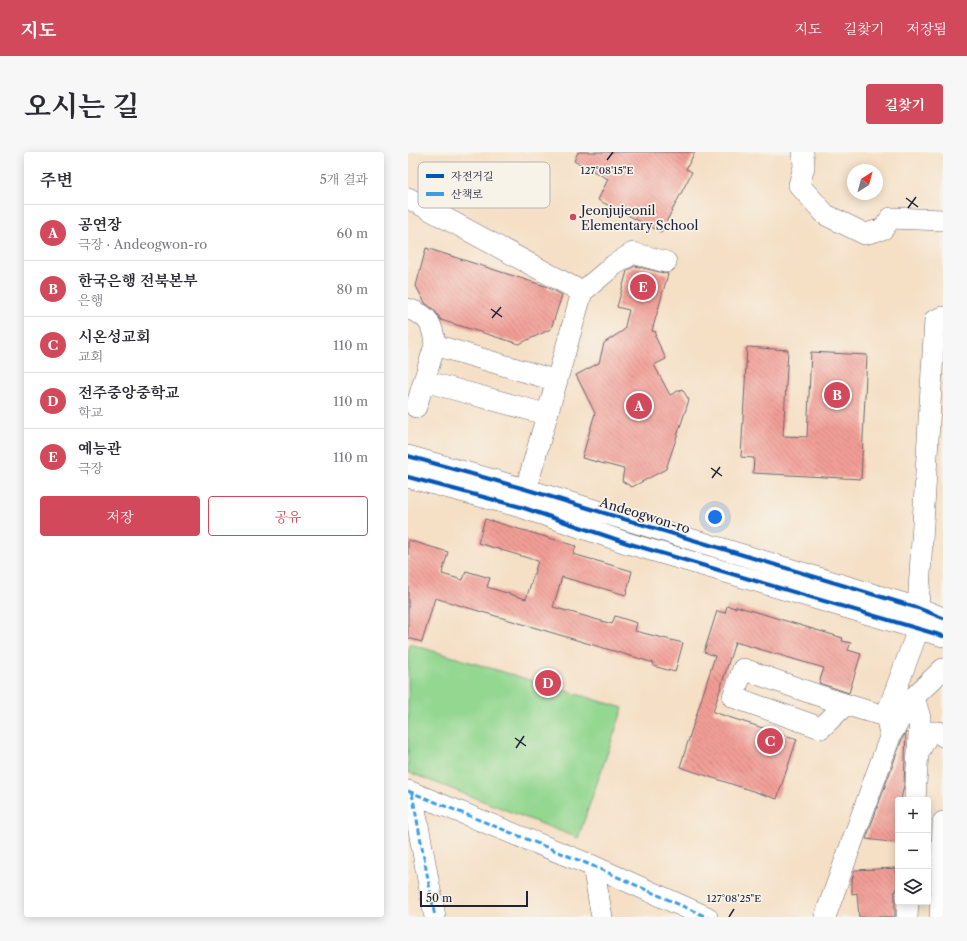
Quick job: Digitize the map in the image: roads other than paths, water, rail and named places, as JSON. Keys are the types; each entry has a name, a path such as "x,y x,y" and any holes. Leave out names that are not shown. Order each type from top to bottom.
{"street":[{"path":"803,152 804,167 800,185 826,215 858,231 865,234 883,229 891,218 943,220"},
{"path":"408,198 418,203"},
{"path":"427,208 582,292"},
{"path":"523,498 582,292 614,265 633,253 666,262"},
{"path":"408,309 419,312 427,320 433,330 434,346 420,394 513,420 517,406 538,412"},
{"path":"918,608 935,320 943,316"},
{"path":"434,346 556,381"},
{"name":"Andeogwon-ro","path":"408,456 523,498 627,543 849,608 918,630 943,636"},
{"name":"Andeogwon-ro","path":"408,478 523,498 918,608 943,618"},
{"path":"825,917 918,630"},
{"path":"888,725 914,697 943,670"},
{"path":"914,697 920,718 915,797"},
{"path":"844,706 888,725"},
{"path":"919,753 925,737 929,732 938,732 943,736"},
{"path":"410,792 593,866 706,917"},
{"path":"410,792 435,917"},
{"path":"940,917 943,822"},
{"path":"593,866 602,917"},
{"path":"907,917 908,905"}],"place":[{"name":"Jeonjujeonil Elementary School","path":"573,217"},
{"name":"예능관","path":"643,287"},
{"name":"한국은행 전북본부","path":"837,395"},
{"name":"공연장","path":"639,406"},
{"name":"전주중앙중학교","path":"548,683"},
{"name":"시온성교회","path":"770,741"}]}
